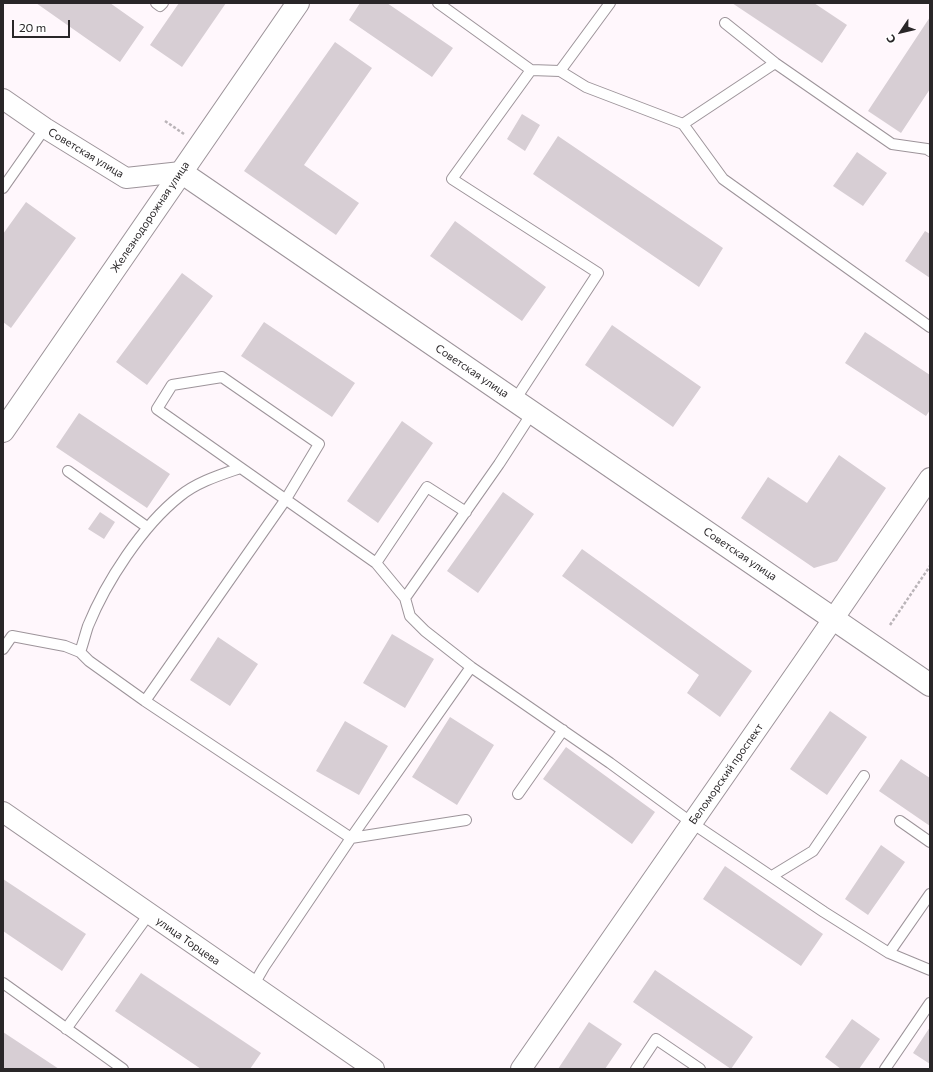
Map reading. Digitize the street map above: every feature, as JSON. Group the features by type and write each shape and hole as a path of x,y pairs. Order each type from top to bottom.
{"street":[{"name":"Железнодорожная улица","path":"3,431 298,3"},
{"name":"Советская улица","path":"3,99 45,128 126,178 181,172 930,685"},
{"name":"Беломорский проспект","path":"521,1069 930,478"},
{"name":"улица Торцева","path":"3,812 374,1069"}],"lane":[{"path":"156,3 160,6 163,3"},
{"path":"438,3 531,70 560,71 586,87 683,124 723,179 930,328"},
{"path":"560,71 610,3"},
{"path":"725,23 775,63 892,144 927,149 930,151"},
{"path":"683,124 775,63"},
{"path":"514,400 598,273 452,179 531,70"},
{"path":"3,188 45,128"},
{"path":"145,701 286,499 320,444 222,377 172,385 156,409 286,499 376,563 405,598 410,616 471,667 563,730 692,823 772,876 889,953 930,970"},
{"path":"405,598 499,464 532,413"},
{"path":"80,652 88,627 101,599 115,574 148,527 180,495 206,480 240,468"},
{"path":"68,471 148,527"},
{"path":"376,563 428,487 466,512"},
{"path":"3,649 12,636 65,646 80,652 89,661 145,701 351,838 466,820"},
{"path":"253,986 264,967 351,838 471,667"},
{"path":"518,794 563,730"},
{"path":"772,876 813,851 864,776"},
{"path":"900,821 930,842"},
{"path":"889,953 930,894"},
{"path":"66,1029 149,914"},
{"path":"3,983 123,1069"},
{"path":"885,1069 930,1003"},
{"path":"636,1069 656,1039 700,1069"}],"path":[{"path":"165,121 190,138"},
{"path":"890,625 930,566"}],"building":[{"path":"36,3 110,3 144,27 120,62"},
{"path":"179,3 226,3 182,67 150,45"},
{"path":"360,3 387,3 453,48 432,77 349,20"},
{"path":"732,3 814,3 847,25 822,63"},
{"path":"930,17 930,89 901,133 868,111"},
{"path":"335,42 372,68 304,165 359,203 336,235 244,171"},
{"path":"522,114 540,125 525,151 507,139"},
{"path":"558,136 723,248 699,287 533,174"},
{"path":"857,152 887,173 863,206 833,186"},
{"path":"26,202 76,238 11,328 3,322 3,234"},
{"path":"455,221 546,287 522,321 430,256"},
{"path":"925,231 930,234 930,278 905,261"},
{"path":"182,273 213,296 147,385 116,362"},
{"path":"264,322 355,383 332,417 241,356"},
{"path":"612,325 701,387 673,427 585,365"},
{"path":"865,332 930,375 930,410 926,416 845,363"},
{"path":"79,413 170,474 147,508 56,447"},
{"path":"402,421 433,443 378,523 347,501"},
{"path":"839,455 886,488 837,561 814,568 741,518 768,477 807,503"},
{"path":"503,492 534,514 478,593 447,571"},
{"path":"100,512 115,522 104,539 88,529"},
{"path":"582,549 752,671 720,717 687,693 699,675 562,576"},
{"path":"392,634 434,659 405,708 363,683"},
{"path":"218,637 258,664 230,706 190,680"},
{"path":"830,711 867,737 827,795 790,769"},
{"path":"450,717 494,745 457,805 412,777"},
{"path":"345,721 388,746 359,795 316,771"},
{"path":"566,747 655,812 632,844 543,779"},
{"path":"901,759 930,778 930,826 879,791"},
{"path":"881,845 905,862 868,915 845,899"},
{"path":"725,866 823,934 801,966 703,899"},
{"path":"3,879 86,934 62,971 3,931"},
{"path":"655,970 753,1037 731,1069 633,1002"},
{"path":"141,973 261,1053 250,1069 201,1069 115,1011"},
{"path":"852,1019 880,1039 859,1069 841,1069 825,1057"},
{"path":"589,1022 622,1044 605,1069 558,1069"},
{"path":"930,1027 930,1064 913,1053"},
{"path":"3,1032 59,1069 3,1069"}]}
